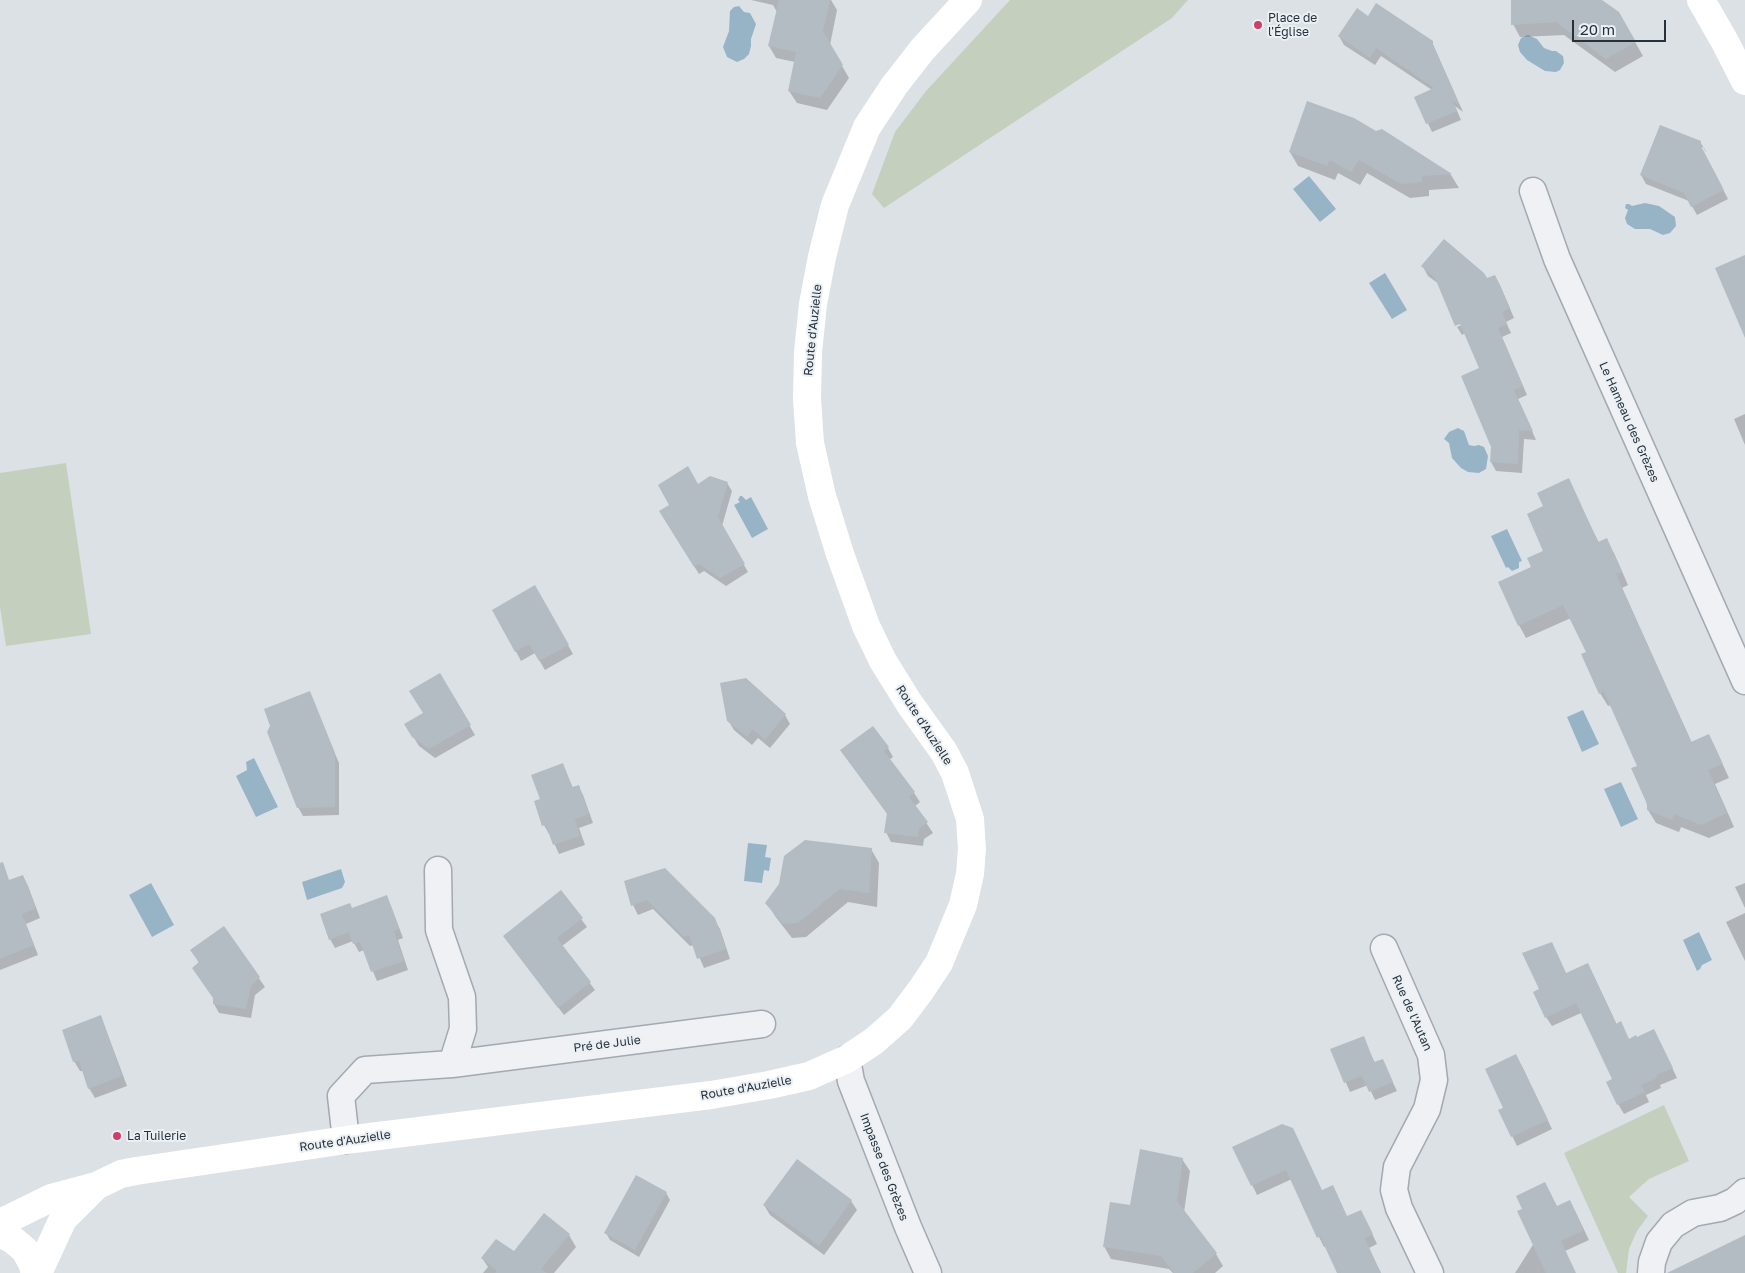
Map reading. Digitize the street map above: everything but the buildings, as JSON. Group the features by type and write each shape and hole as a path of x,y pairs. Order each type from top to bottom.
{"street":[{"name":"Route d'Auzielle","path":"0,1223 51,1198 96,1186 136,1170 346,1140 721,1093 809,1076 846,1060 874,1041 900,1018 939,963 963,905 970,874 972,849 970,818 955,773 944,752 883,662 870,635 840,554 822,496 810,443 807,399 808,352 813,304 835,205 867,127 894,86 922,50 968,0"},
{"path":"1700,2 1725,42 1745,80"},
{"name":"Le Hameau des Grèzes","path":"1533,191 1557,259 1738,646 1745,681"},
{"path":"438,870 439,930 462,997 463,1029 452,1064"},
{"name":"Rue de l'Autan","path":"1384,948 1430,1055 1434,1080 1427,1109 1397,1167 1394,1190 1399,1208 1430,1273"},
{"name":"Pré de Julie","path":"346,1140 341,1096 365,1070 452,1064 762,1024"},
{"name":"Impasse des Grèzes","path":"846,1060 854,1090 928,1273"},
{"name":"Route d'Auzielle","path":"37,1273 63,1219 96,1186"},
{"path":"1651,1273 1652,1262 1659,1242 1673,1225 1693,1213 1720,1208 1735,1201 1745,1192"},
{"name":"Route d'Auzielle","path":"0,1233 13,1240 25,1250 37,1273"}],"green space":[{"path":"1010,0 1188,0 1172,18 884,208 872,194 895,132 926,91"},
{"path":"66,463 91,634 6,646 0,607 0,473"},
{"path":"1664,1105 1689,1161 1649,1179 1629,1197 1648,1216 1637,1231 1629,1249 1626,1273 1618,1273 1564,1153"}],"water":[{"path":"739,6 744,12 750,13 756,24 749,54 737,62 727,57 723,47 729,31 730,11 734,7"},
{"path":"1528,35 1537,39 1544,48 1556,51 1563,56 1564,63 1560,70 1556,72 1545,71 1527,60 1520,52 1518,45 1521,38"},
{"path":"1309,176 1336,209 1320,222 1293,189"},
{"path":"1645,203 1659,206 1675,217 1676,226 1670,233 1663,235 1650,229 1635,229 1627,224 1625,218 1628,210 1625,208 1626,204 1632,206"},
{"path":"1385,273 1407,310 1392,319 1369,283"},
{"path":"1458,428 1464,431 1469,445 1484,447 1488,456 1486,469 1479,473 1468,472 1461,468 1452,458 1449,443 1444,439 1449,432"},
{"path":"740,496 746,500 751,497 768,529 752,538 734,505 740,502 738,500"},
{"path":"1507,529 1522,561 1519,562 1519,568 1512,571 1508,567 1506,568 1491,536"},
{"path":"1583,710 1599,744 1582,752 1567,717"},
{"path":"254,758 278,807 256,817 236,776 247,770 246,762"},
{"path":"1621,782 1638,819 1621,827 1604,789"},
{"path":"748,843 767,845 765,857 771,858 769,871 764,870 762,883 744,881"},
{"path":"341,869 345,882 342,888 307,900 302,882"},
{"path":"151,883 174,925 152,937 129,895"},
{"path":"1699,932 1712,960 1702,965 1697,971 1683,940"}],"place":[{"name":"Place de l'Église","path":"1258,25"},
{"name":"La Tuilerie","path":"117,1136"}]}
